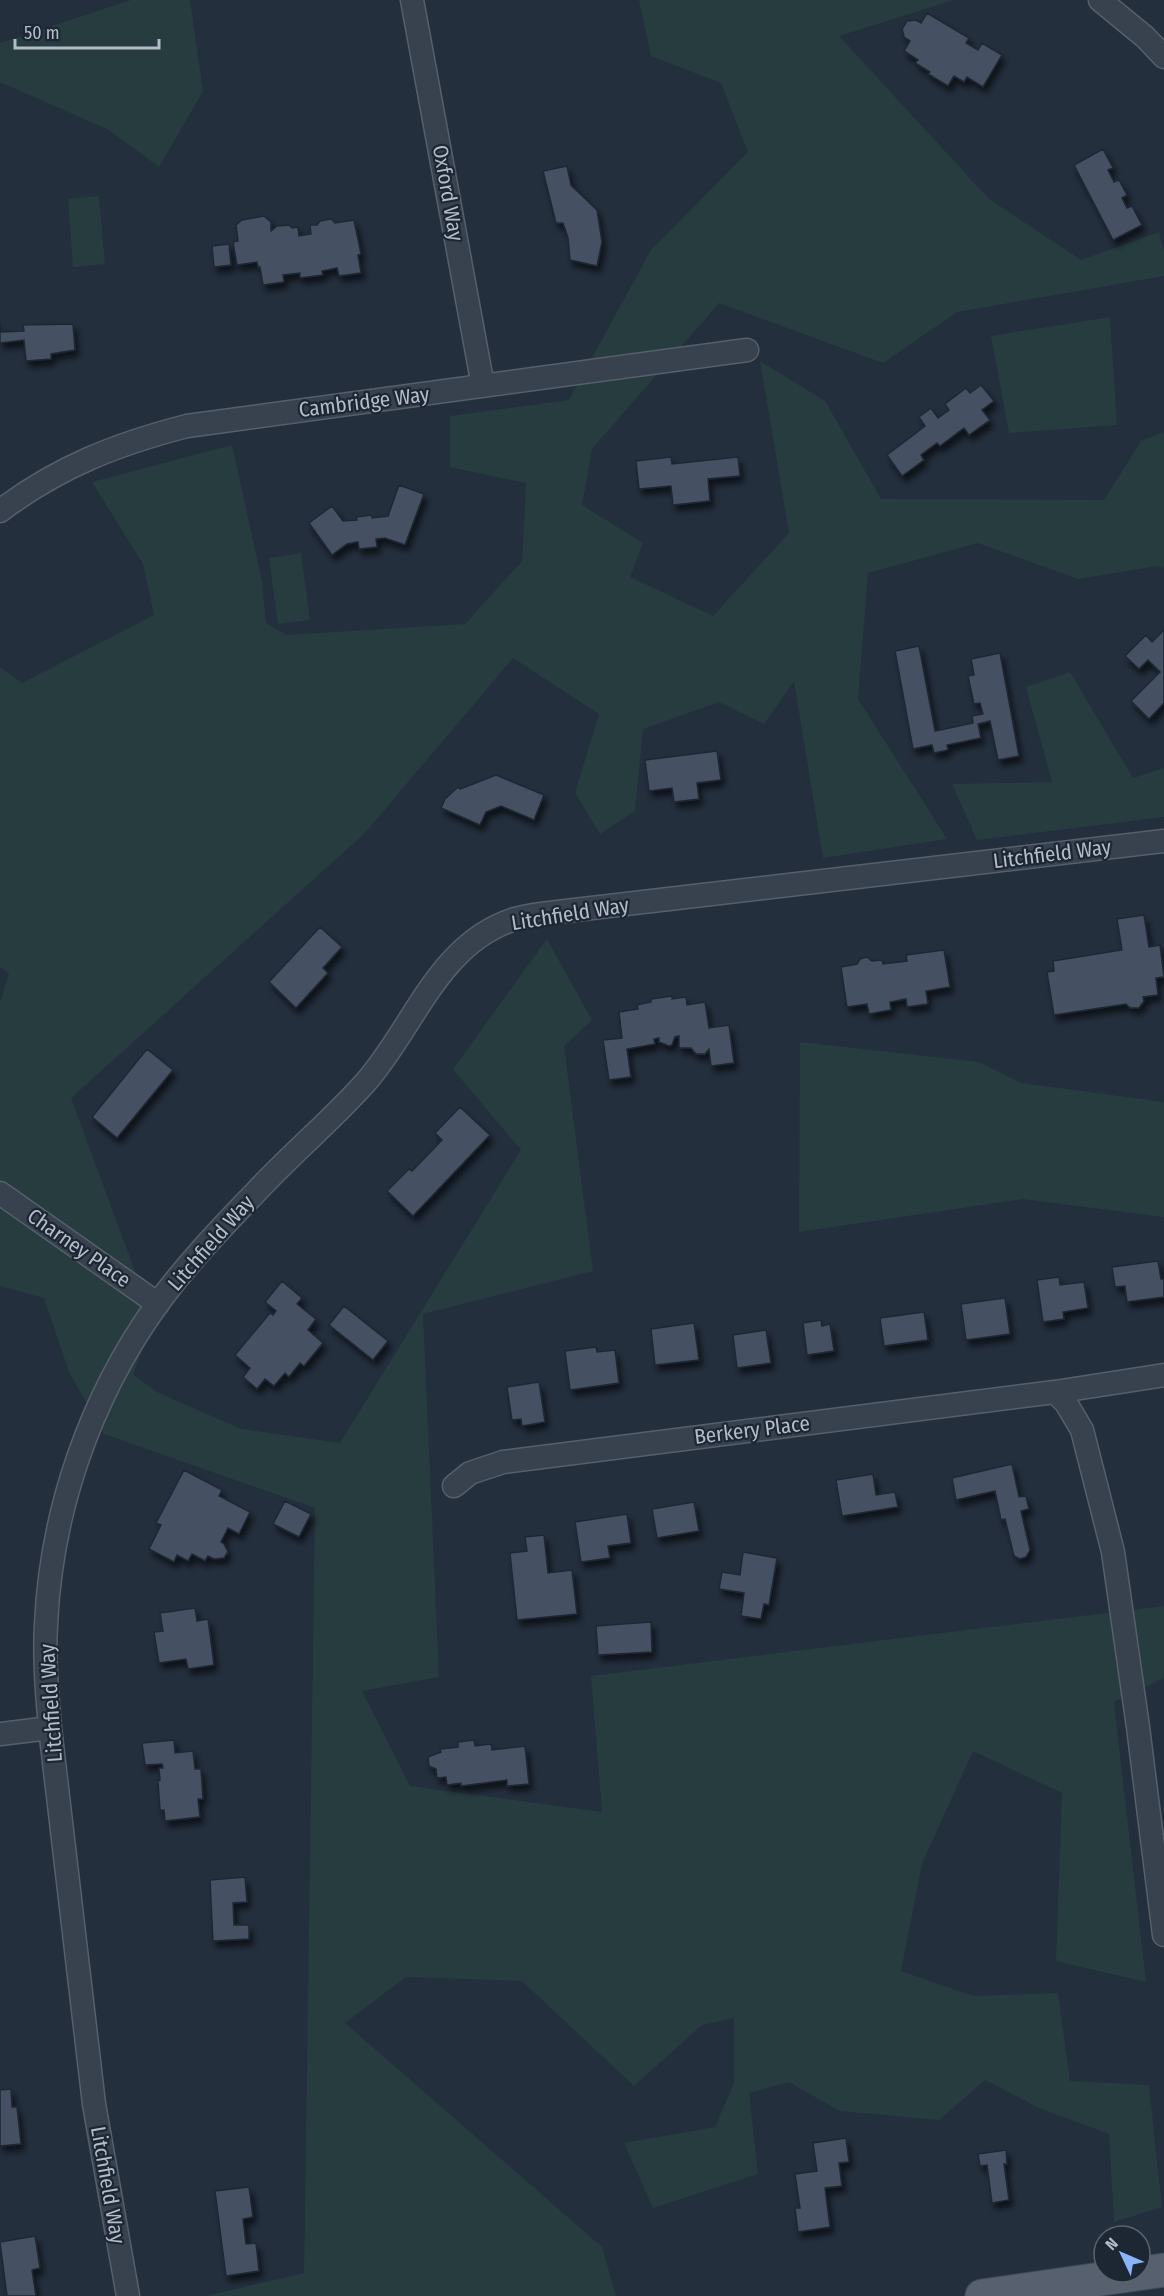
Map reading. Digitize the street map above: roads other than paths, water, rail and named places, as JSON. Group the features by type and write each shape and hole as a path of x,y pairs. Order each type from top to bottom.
{"main road":[{"path":"982,2296 1164,2270"}],"street":[{"name":"Oxford Way","path":"412,0 483,386"},
{"path":"1100,0 1164,57"},
{"name":"Cambridge Way","path":"0,511 63,470 98,453 151,435 187,426 747,350"},
{"name":"Litchfield Way","path":"128,2296 94,2104 50,1728 46,1676 46,1624 50,1574 59,1523 72,1474 89,1426 111,1380 136,1335 158,1304 255,1192 364,1083 381,1063 441,972 477,937 495,928 515,920 566,911 1164,841"},
{"name":"Charney Place","path":"0,1193 158,1304"},
{"name":"Berkery Place","path":"454,1486 470,1473 503,1462 1055,1392 1164,1375"},
{"path":"1055,1392 1066,1403 1082,1430 1113,1552 1164,1935"},
{"path":"0,1734 50,1728"}]}
